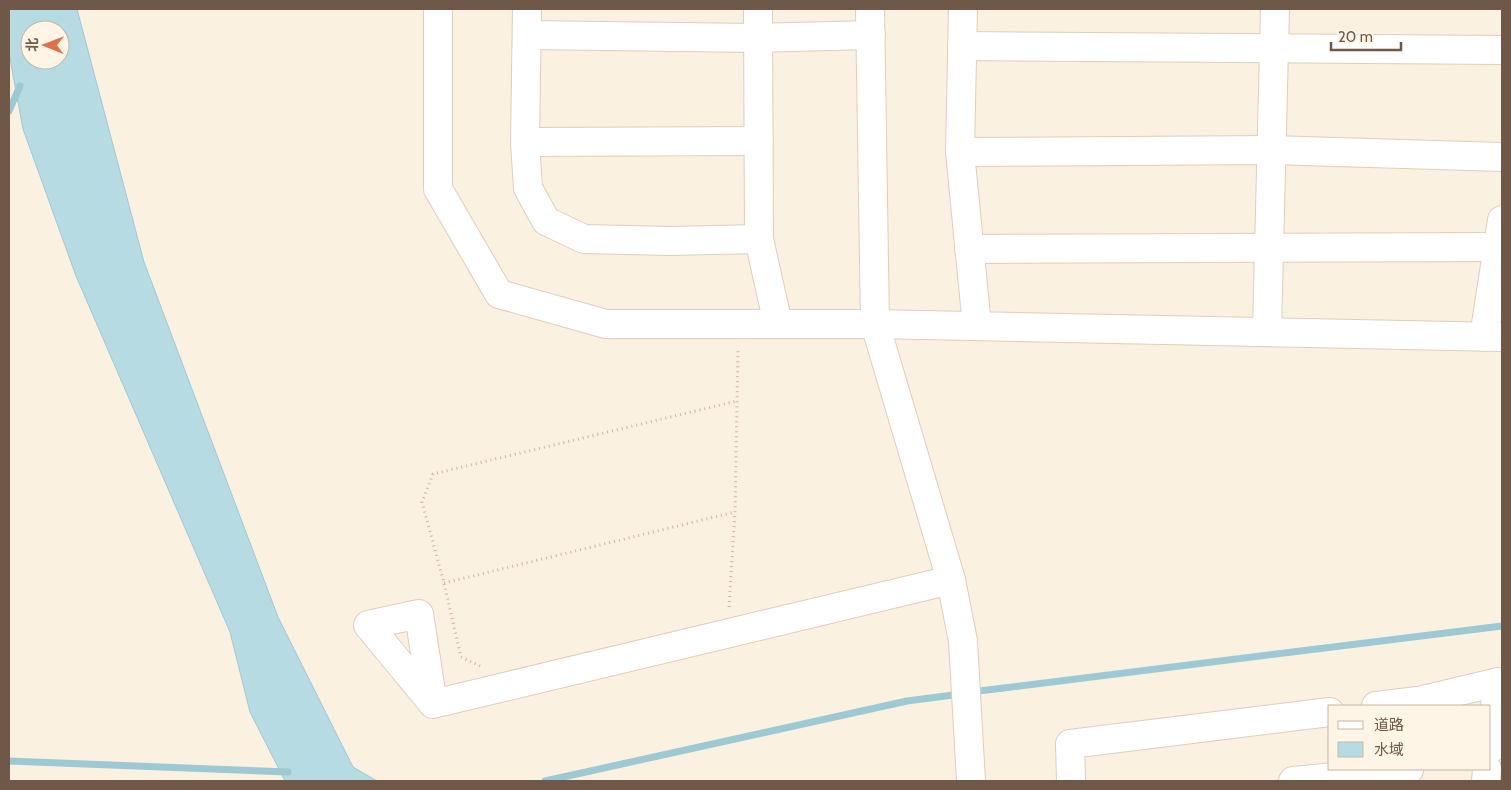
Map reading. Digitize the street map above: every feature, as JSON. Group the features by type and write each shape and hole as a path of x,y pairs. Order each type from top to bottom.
{"street":[{"path":"438,9 438,189 499,294 606,324 875,324 1493,337 1498,248 1502,220"},
{"path":"758,9 758,238 778,324"},
{"path":"963,9 960,152 977,326"},
{"path":"1267,331 1275,9"},
{"path":"758,238 670,241 584,239 546,220 528,188 525,142 527,22 757,38 871,22 875,324 951,580 963,641 971,781"},
{"path":"962,46 1502,50"},
{"path":"525,142 759,141"},
{"path":"960,152 1271,150 1502,157"},
{"path":"969,249 1498,248"},
{"path":"433,704 951,580"},
{"path":"1396,705 1417,704 1498,682 1491,741"},
{"path":"1071,781 1070,744 1328,712"},
{"path":"1293,781 1408,773"}],"path":[{"path":"729,608 735,512 738,323"},
{"path":"485,669 461,657 444,583 422,502 433,474 737,401"},
{"path":"444,583 735,512"}],"water":[{"path":"9,9 77,9 144,262 278,617 353,767 377,781 285,781 250,712 230,632 76,276 23,129 9,53"}],"waterway":[{"path":"9,111 20,86"},
{"path":"971,692 1502,626"},
{"path":"545,781 907,701 961,694"},
{"path":"9,761 288,772"}]}
